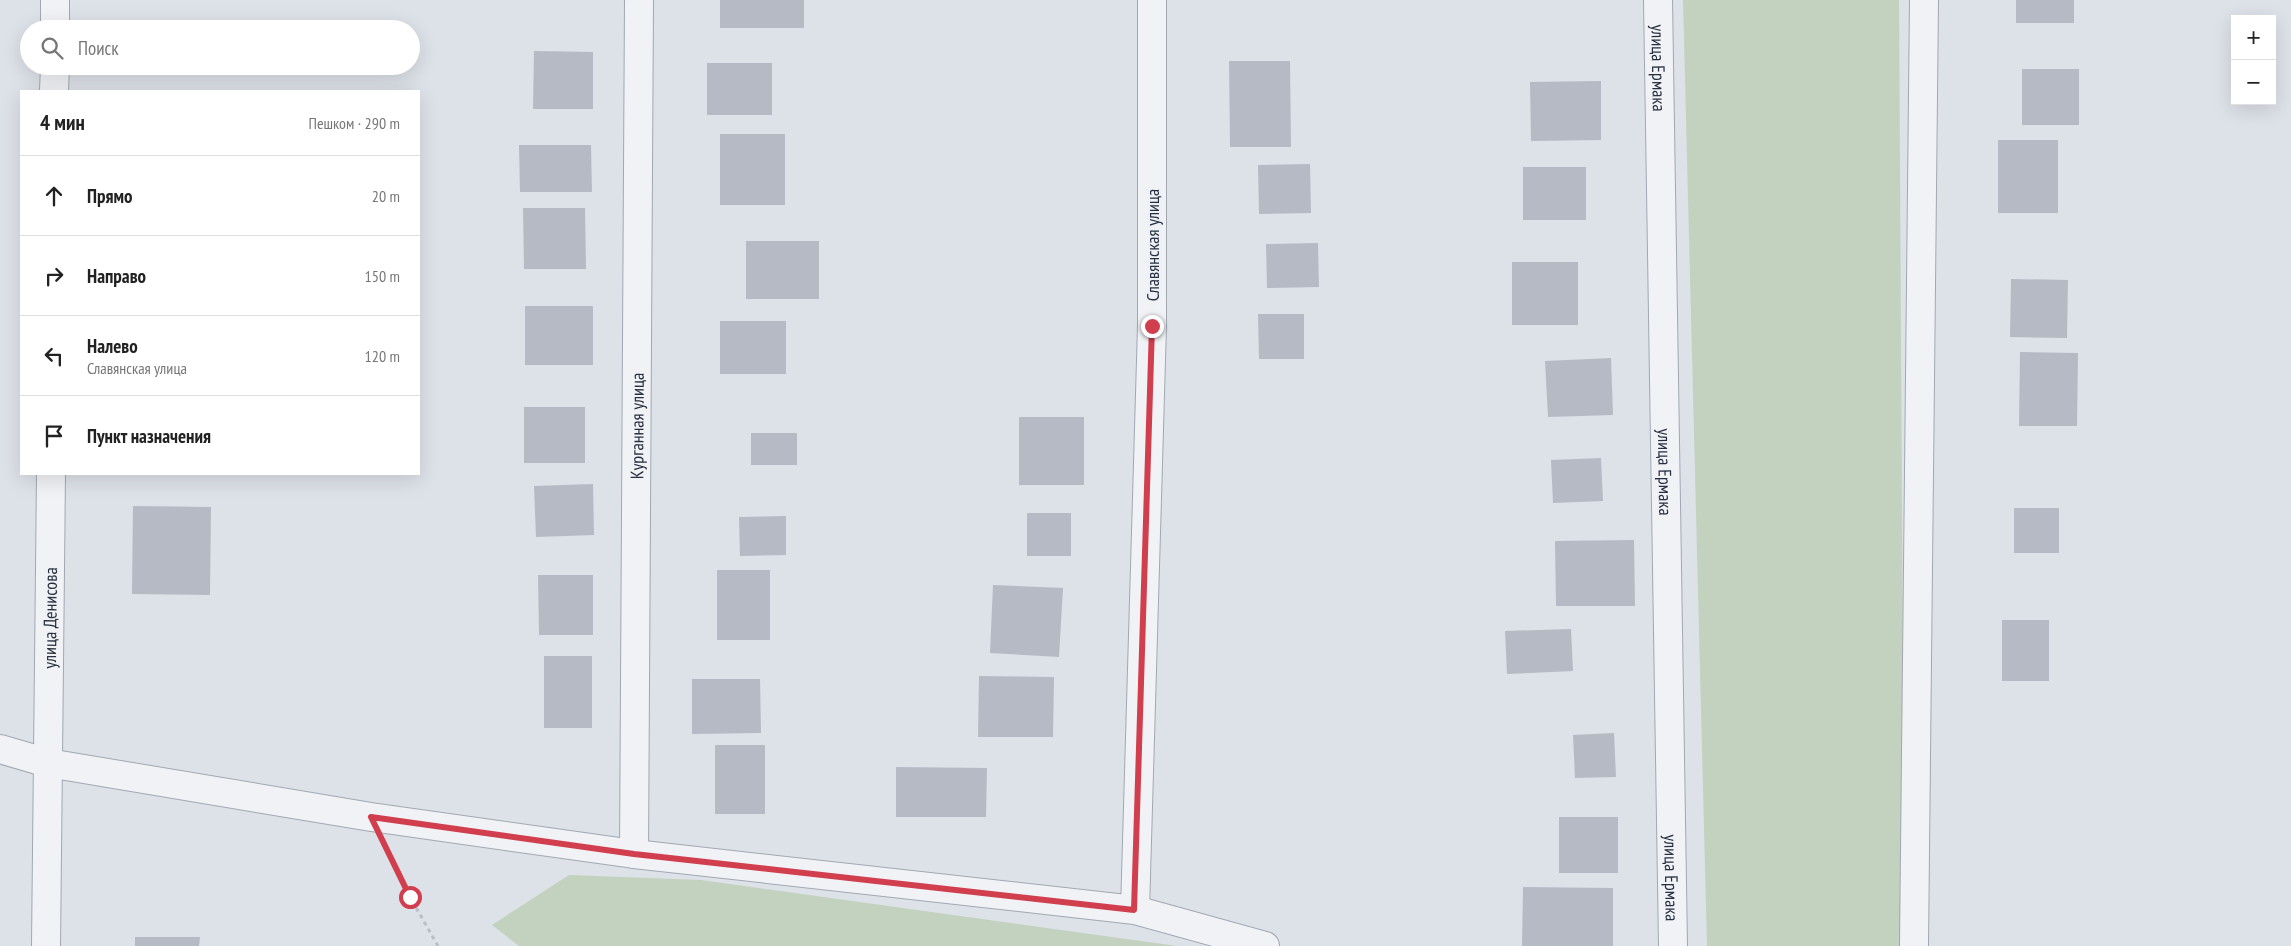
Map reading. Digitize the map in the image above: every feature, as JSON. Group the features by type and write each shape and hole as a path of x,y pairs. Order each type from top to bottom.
{"street":[{"path":"55,0 55,20"},
{"name":"Курганная улица","path":"634,854 638,0"},
{"name":"Славянская улица","path":"1134,910 1152,326 1152,0"},
{"name":"улица Ермака","path":"1658,0 1673,946"},
{"path":"1914,946 1924,0"},
{"path":"54,90 55,75"},
{"name":"улица Денисова","path":"46,946 50,475"},
{"path":"0,749 48,763 371,817 634,854 1134,910 1264,946"}],"path":[{"path":"371,817 410,897 438,946"}],"green space":[{"path":"1683,0 1899,0 1904,840 1912,946 1707,946"},
{"path":"569,875 701,880 1177,946 519,946 492,925"}],"building":[{"path":"720,0 804,0 804,28 720,28"},
{"path":"2016,0 2074,0 2074,23 2016,23"},
{"path":"534,51 593,52 593,109 533,109"},
{"path":"1229,61 1290,61 1291,147 1230,147"},
{"path":"707,63 772,63 772,115 707,115"},
{"path":"2022,69 2079,69 2079,125 2022,125"},
{"path":"1601,81 1601,140 1531,141 1530,82"},
{"path":"720,134 785,134 785,205 720,205"},
{"path":"1998,140 2058,140 2058,213 1998,213"},
{"path":"519,145 591,145 592,192 520,192"},
{"path":"1310,164 1311,213 1259,214 1258,165"},
{"path":"1523,167 1586,167 1586,220 1523,220"},
{"path":"523,208 585,208 586,269 524,269"},
{"path":"746,241 819,241 819,299 746,299"},
{"path":"1318,243 1319,287 1267,288 1266,244"},
{"path":"1512,262 1578,262 1578,325 1512,325"},
{"path":"2011,279 2068,280 2067,338 2010,337"},
{"path":"525,306 593,306 593,365 525,365"},
{"path":"1258,314 1304,314 1304,359 1259,359"},
{"path":"720,321 786,321 786,374 720,374"},
{"path":"2020,352 2078,353 2077,426 2019,426"},
{"path":"1611,358 1613,415 1548,417 1545,361"},
{"path":"524,407 585,407 585,463 524,463"},
{"path":"1019,417 1084,417 1084,485 1019,485"},
{"path":"751,433 797,433 797,465 751,465"},
{"path":"1601,458 1603,501 1553,503 1551,460"},
{"path":"593,484 594,535 536,537 534,486"},
{"path":"133,506 211,507 210,595 132,594"},
{"path":"2014,508 2059,508 2059,553 2014,553"},
{"path":"1027,513 1071,513 1071,556 1027,556"},
{"path":"786,516 786,555 740,556 739,517"},
{"path":"1634,540 1635,606 1556,606 1555,541"},
{"path":"717,570 770,570 770,640 717,640"},
{"path":"538,575 593,575 593,635 539,635"},
{"path":"993,585 1063,588 1059,657 990,653"},
{"path":"2002,620 2049,620 2049,681 2002,681"},
{"path":"1571,629 1573,671 1507,674 1505,631"},
{"path":"544,656 592,656 592,728 544,728"},
{"path":"979,676 1054,677 1053,737 978,737"},
{"path":"692,679 760,679 761,733 692,734"},
{"path":"1614,733 1616,777 1575,778 1573,735"},
{"path":"715,745 765,745 765,814 715,814"},
{"path":"896,767 987,768 986,817 896,817"},
{"path":"1559,817 1618,817 1618,873 1559,873"},
{"path":"1523,887 1613,888 1613,946 1522,946"},
{"path":"135,937 200,937 199,946 135,946"}],"route":[{"path":"410,897 371,817 634,854 1134,910 1152,326"}]}
